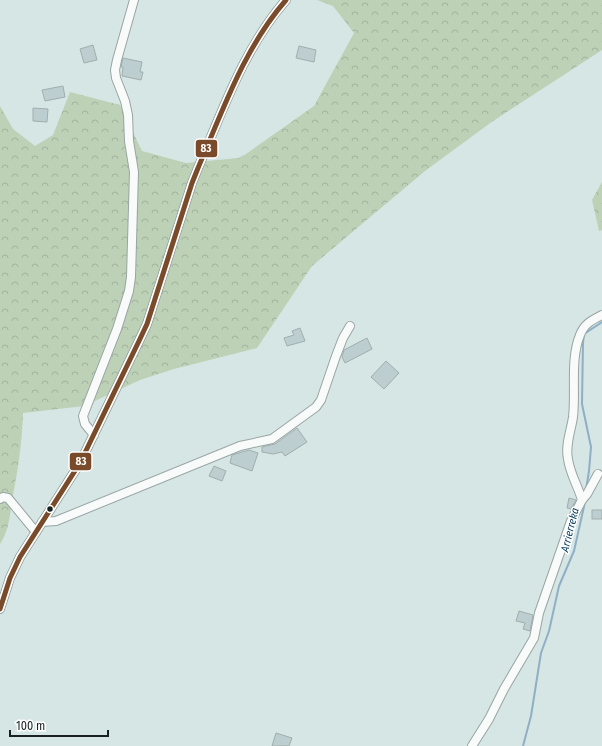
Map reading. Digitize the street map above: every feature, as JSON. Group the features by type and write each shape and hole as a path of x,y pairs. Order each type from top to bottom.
{"street":[{"path":"94,434 85,424 83,416 119,323 129,291 132,266 134,172 129,141 128,115 116,78 115,70 116,60 134,0"},
{"path":"0,608 10,578 20,557 80,463 147,324 192,182 239,74 256,40 286,0"},
{"path":"582,500 573,479 567,458 573,417 576,347 580,334 586,325 602,315"},
{"path":"42,522 56,521 240,446 272,439 316,407 321,400 343,338 350,326"},
{"path":"472,746 489,719 504,689 534,638 539,613 572,521 582,500 598,474"},
{"path":"0,499 4,497 8,498 36,532"}],"green space":[{"path":"317,0 602,0 602,50 493,121 425,171 312,266 257,348 174,369 140,380 84,406 23,413 22,435 10,517 5,534 0,544 0,106 13,129 35,146 53,135 70,92 120,105 142,151 186,163 238,158 246,154 314,106 354,33 333,6"},
{"path":"602,182 602,230 599,231 592,200"}],"building":[{"path":"93,45 97,60 84,63 80,49"},
{"path":"299,46 316,50 314,62 296,58"},
{"path":"123,58 142,62 140,72 143,72 141,80 122,76 123,67 121,67"},
{"path":"63,86 65,97 45,101 42,90"},
{"path":"33,108 48,109 47,122 33,121"},
{"path":"300,328 305,341 287,346 284,338 294,335 292,331"},
{"path":"367,338 372,349 345,363 342,357 344,350"},
{"path":"386,361 399,373 384,389 371,377"},
{"path":"297,428 307,442 285,456 282,452 273,454 262,452 262,447 275,444"},
{"path":"249,450 258,453 252,471 230,463 232,455"},
{"path":"214,466 226,471 222,481 209,476"},
{"path":"569,498 576,500 571,509 567,508"},
{"path":"592,510 602,510 602,519 592,519"},
{"path":"519,611 533,615 530,631 523,629 525,623 516,621"},
{"path":"276,733 292,738 289,746 272,746"}],"waterway":[{"name":"Arrierreka","path":"586,490 591,447 582,404 583,343 584,334 602,322"},
{"name":"Arrierreka","path":"523,746 531,716 541,653 549,631 559,586 574,551 585,502"}],"transit line":[{"name":"83","path":"0,609 10,578 20,557 80,463 147,324 192,183 226,102 246,59 258,38 286,0"}]}
